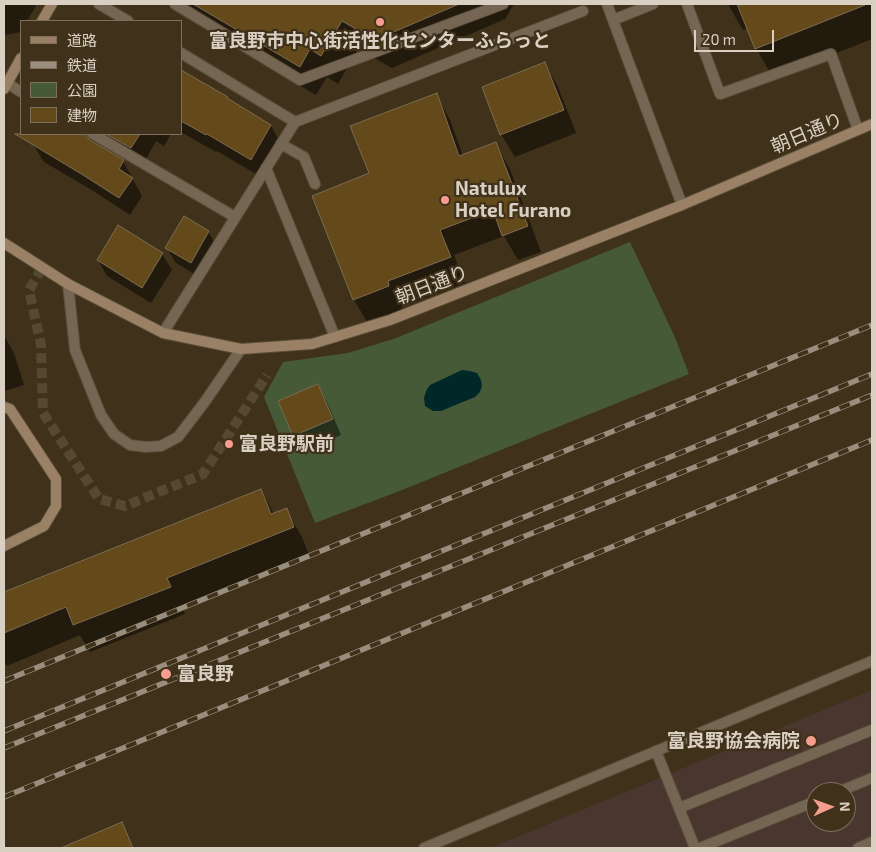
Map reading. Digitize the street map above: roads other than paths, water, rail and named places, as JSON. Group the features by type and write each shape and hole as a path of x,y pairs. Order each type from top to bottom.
{"street":[{"path":"43,20 52,4"},
{"path":"99,4 126,20"},
{"path":"175,4 300,80 503,4"},
{"path":"607,4 682,205"},
{"path":"613,20 653,4"},
{"path":"687,4 720,94 831,54 858,130"},
{"path":"162,333 295,122 583,11"},
{"path":"182,54 295,122"},
{"path":"20,60 5,86 20,92"},
{"name":"朝日通り","path":"4,243 68,284 162,333 241,349 312,344 390,320 682,205 872,124"},
{"path":"95,135 235,217"},
{"path":"281,144 304,157 315,184"},
{"path":"266,168 335,337"},
{"path":"68,284 75,350 101,415 114,434 130,444 146,447 161,446 178,437 241,349"},
{"path":"4,407 10,409 56,479 56,506 44,526 4,546"},
{"path":"424,848 872,661"},
{"path":"679,808 872,730"},
{"path":"656,751 695,848"},
{"path":"856,785 872,778"},
{"path":"700,848 806,805"},
{"path":"858,848 872,842"}],"water":[{"path":"462,370 477,373 481,380 480,392 475,397 441,411 433,411 425,406 424,398 430,385"}],"tunnel":[{"path":"42,268 29,290 41,345 43,413 99,499 125,506 203,474 267,375"}],"railway":[{"path":"4,681 872,325"},
{"path":"4,731 872,374"},
{"path":"4,748 872,395"},
{"path":"4,797 872,440"}],"place":[{"name":"富良野市中心街活性化センターふらっと","path":"380,22"},
{"name":"Natulux Hotel Furano","path":"445,200"},
{"name":"富良野駅前","path":"229,444"},
{"name":"富良野","path":"166,674"},
{"name":"富良野協会病院","path":"811,741"}]}
